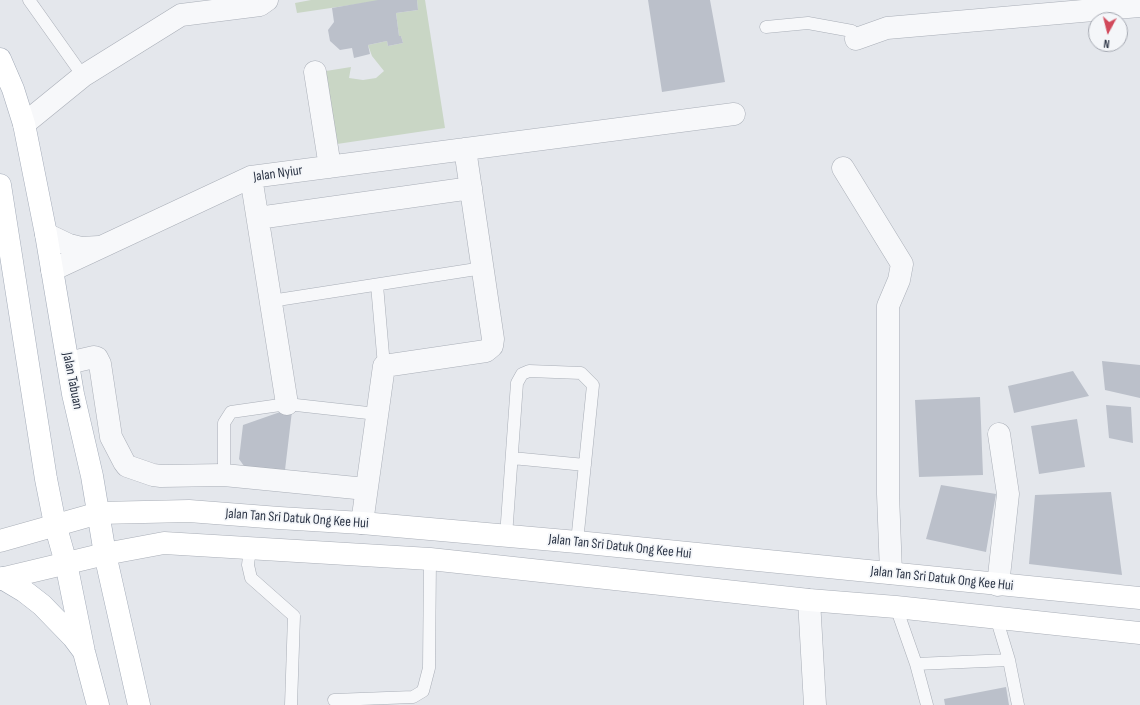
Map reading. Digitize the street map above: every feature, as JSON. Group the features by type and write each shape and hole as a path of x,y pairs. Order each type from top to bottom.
{"main road":[{"name":"Jalan Tabuan","path":"0,59 13,89 24,124 46,234 68,363 106,554 139,705"},
{"path":"0,185 2,208 54,524 66,563 84,652 98,705"},
{"name":"Jalan Tan Sri Datuk Ong Kee Hui","path":"0,541 54,524 99,513 189,511 362,523 577,542 1140,598"},
{"path":"1,579 106,554 164,543 430,559 809,600 896,607 1140,633"},
{"path":"1,579 24,591 42,605 73,637 84,652"}],"street":[{"path":"24,124 83,76 181,15 260,5 267,0"},
{"path":"856,39 887,28 1140,6"},
{"path":"315,72 330,167"},
{"name":"Jalan Nyiur","path":"52,270 251,177 734,114"},
{"path":"362,523 384,366 486,351 492,346 493,339 465,149"},
{"path":"843,168 902,264 899,280 888,306 888,494 891,573"},
{"path":"251,177 287,404"},
{"path":"258,218 471,188"},
{"name":"Jalan Nyiur","path":"46,234 69,245 81,248 104,246"},
{"path":"68,363 94,357 97,358 101,370 111,437 127,466 153,475 161,476 224,475 366,490"},
{"path":"998,584 1008,494 1000,434"},
{"path":"809,600 815,705"}],"lane":[{"path":"29,0 83,76"},
{"path":"766,27 808,23 852,31 856,39"},
{"path":"271,301 483,268"},
{"path":"377,284 384,366"},
{"path":"506,536 517,383 522,374 529,370 582,373 588,378 592,385 577,542"},
{"path":"224,475 224,424 226,417 231,412 287,404 377,414"},
{"path":"512,458 585,465"},
{"path":"250,548 248,565 251,578 294,616 291,705"},
{"path":"334,700 413,697 423,691 429,668 430,559"},
{"path":"896,607 916,664 927,705"},
{"path":"996,617 1009,660 1018,705"},
{"path":"916,664 1009,660"}],"green space":[{"path":"311,0 378,1 297,13 295,3"},
{"path":"417,0 425,0 445,128 337,144 326,71 351,67 349,78 363,80 376,78 384,71 372,56 368,45 387,41 388,46 403,43 401,36 399,36 396,13 418,10"}],"building":[{"path":"378,0 417,0 418,10 396,13 399,36 401,36 403,43 388,46 387,41 368,45 370,54 354,58 352,48 340,50 330,41 328,30 334,22 332,8"},
{"path":"648,0 710,0 725,82 662,92"},
{"path":"1102,361 1140,365 1140,398 1105,390"},
{"path":"1073,371 1089,396 1014,413 1008,386"},
{"path":"980,397 983,475 919,477 915,400"},
{"path":"1106,405 1131,407 1133,443 1109,438"},
{"path":"283,411 292,411 285,470 244,466 239,459 243,425"},
{"path":"1077,419 1085,467 1039,474 1031,426"},
{"path":"941,485 996,494 986,552 926,539"},
{"path":"1111,492 1122,575 1029,564 1035,495"},
{"path":"1006,687 1009,705 945,705 944,699"}]}
